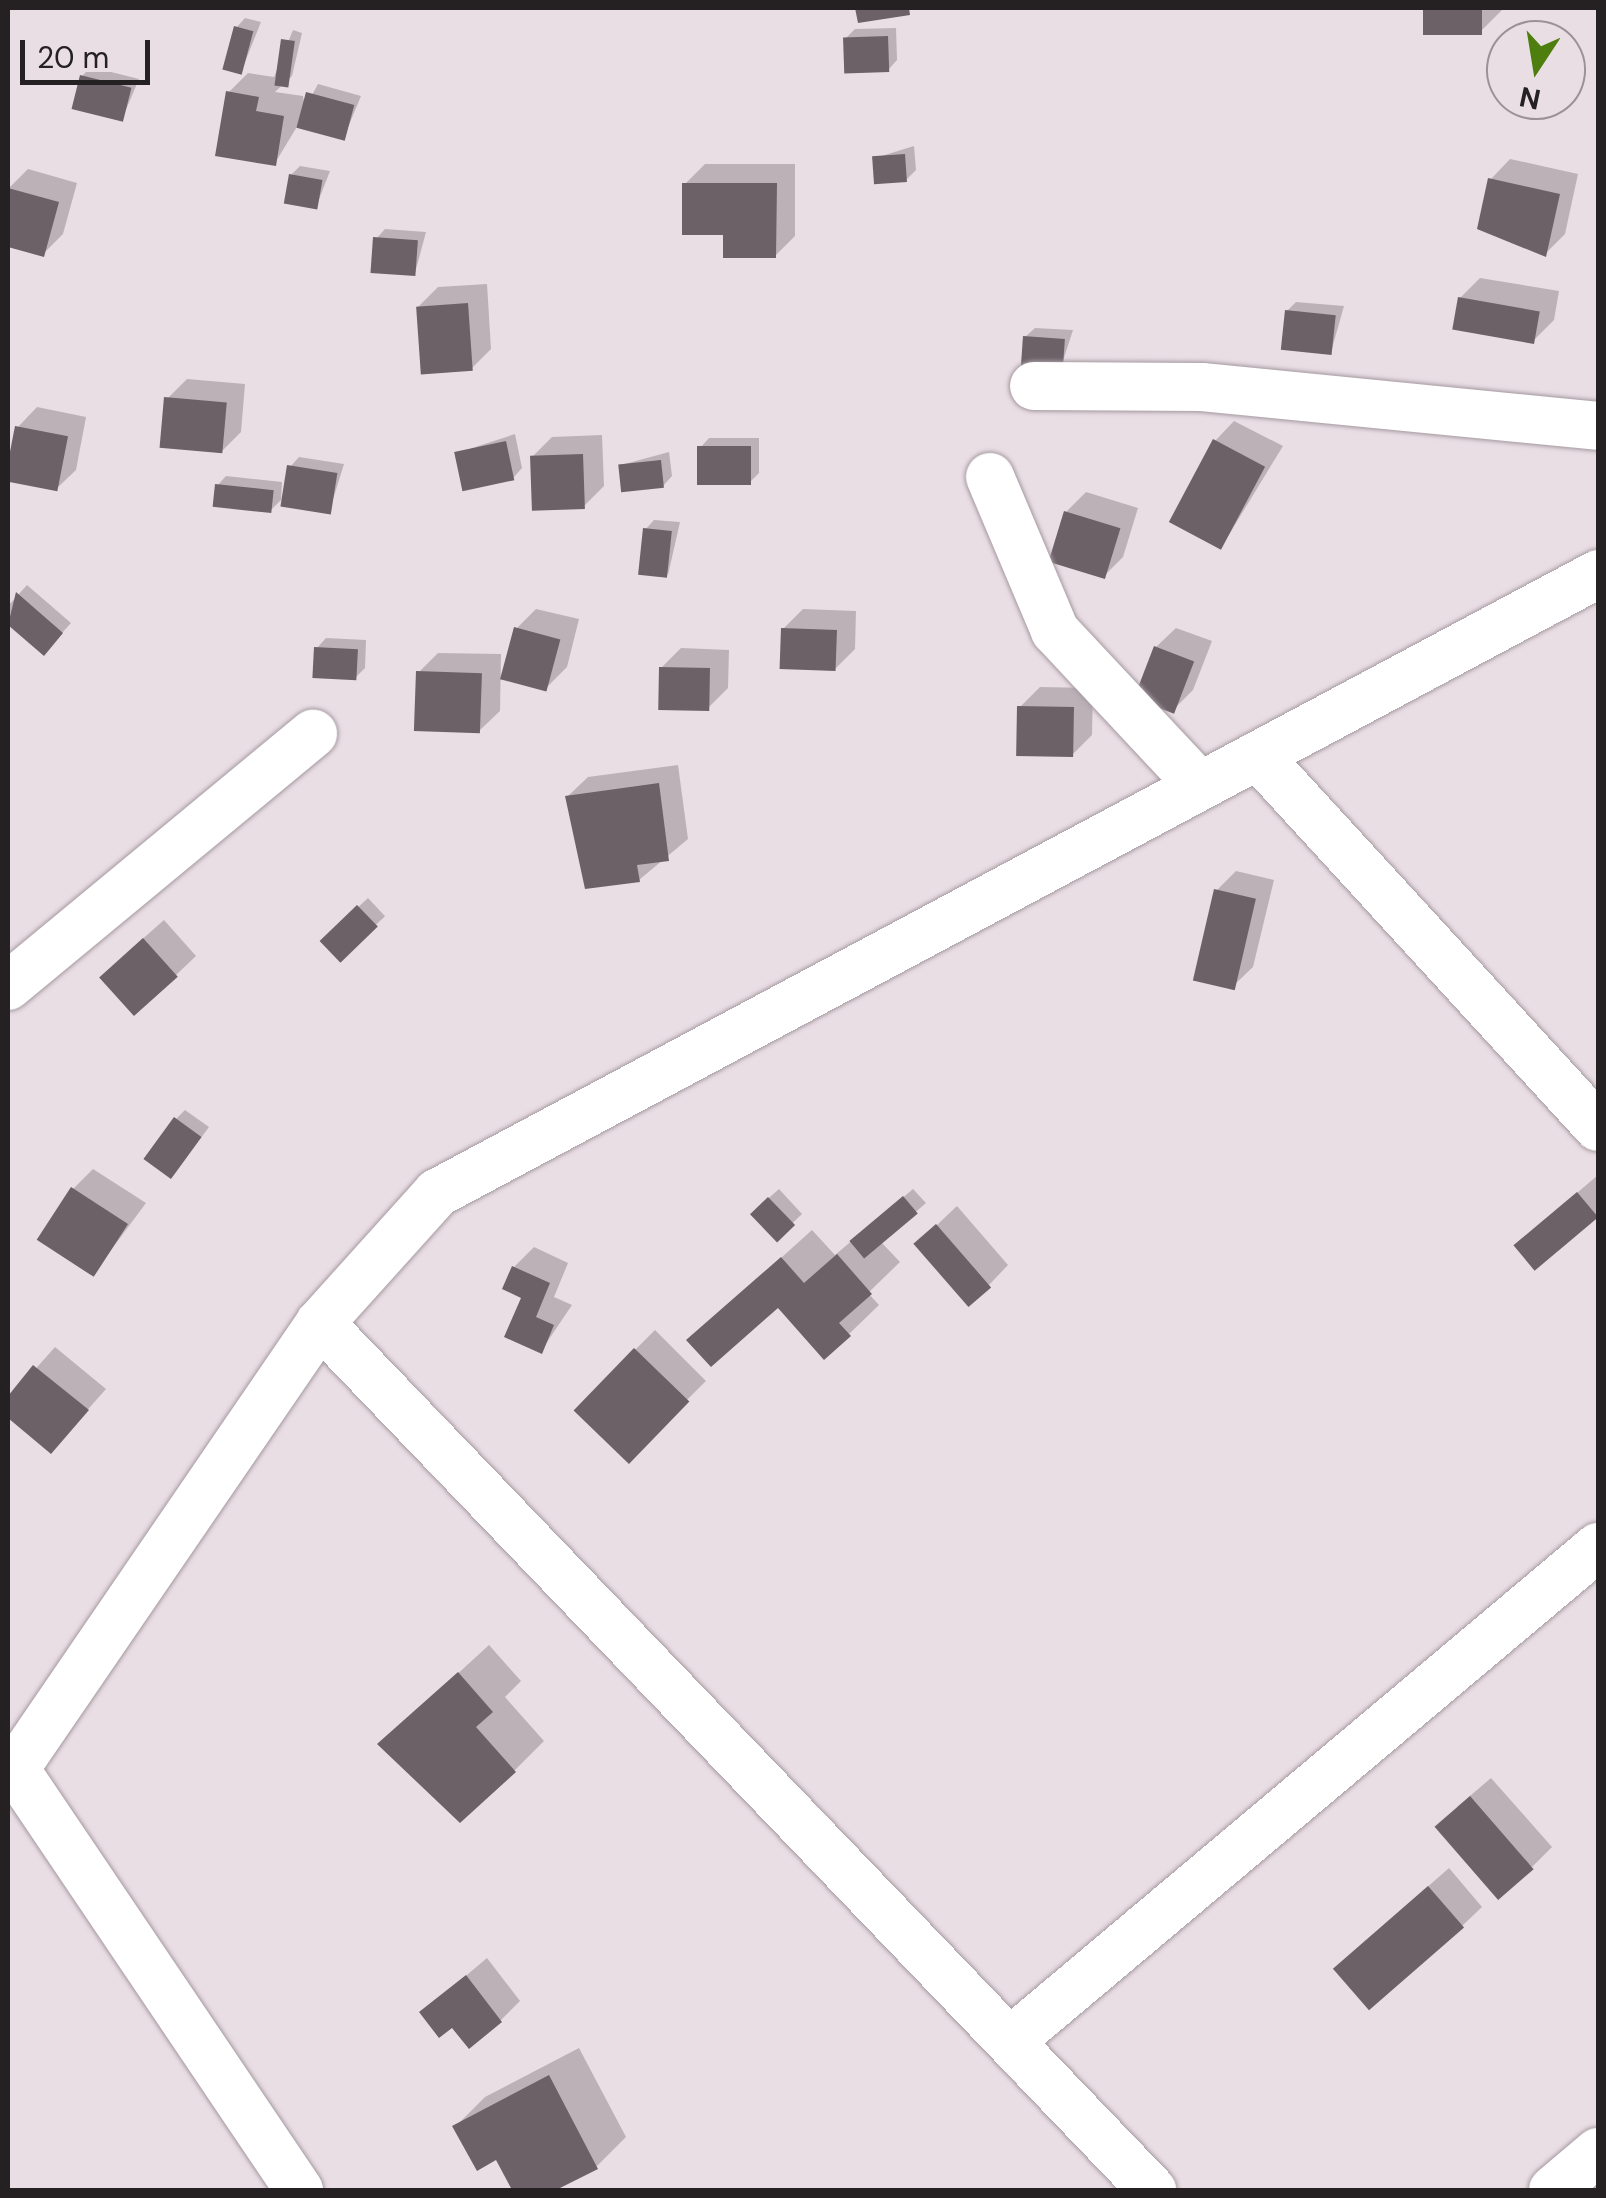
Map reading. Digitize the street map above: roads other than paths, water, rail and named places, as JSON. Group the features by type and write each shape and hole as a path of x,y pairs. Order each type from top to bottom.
{"street":[{"path":"1034,386 1202,387 1598,426"},
{"path":"990,477 1056,631 1197,783"},
{"path":"299,2190 11,1774 320,1322 437,1193 838,986 1197,783 1258,756 1598,574"},
{"path":"8,986 313,734"},
{"path":"1258,756 1598,1127"},
{"path":"320,1322 1014,2038 1152,2190"},
{"path":"1014,2038 1598,1547"},
{"path":"1554,2190 1598,2152"}]}
